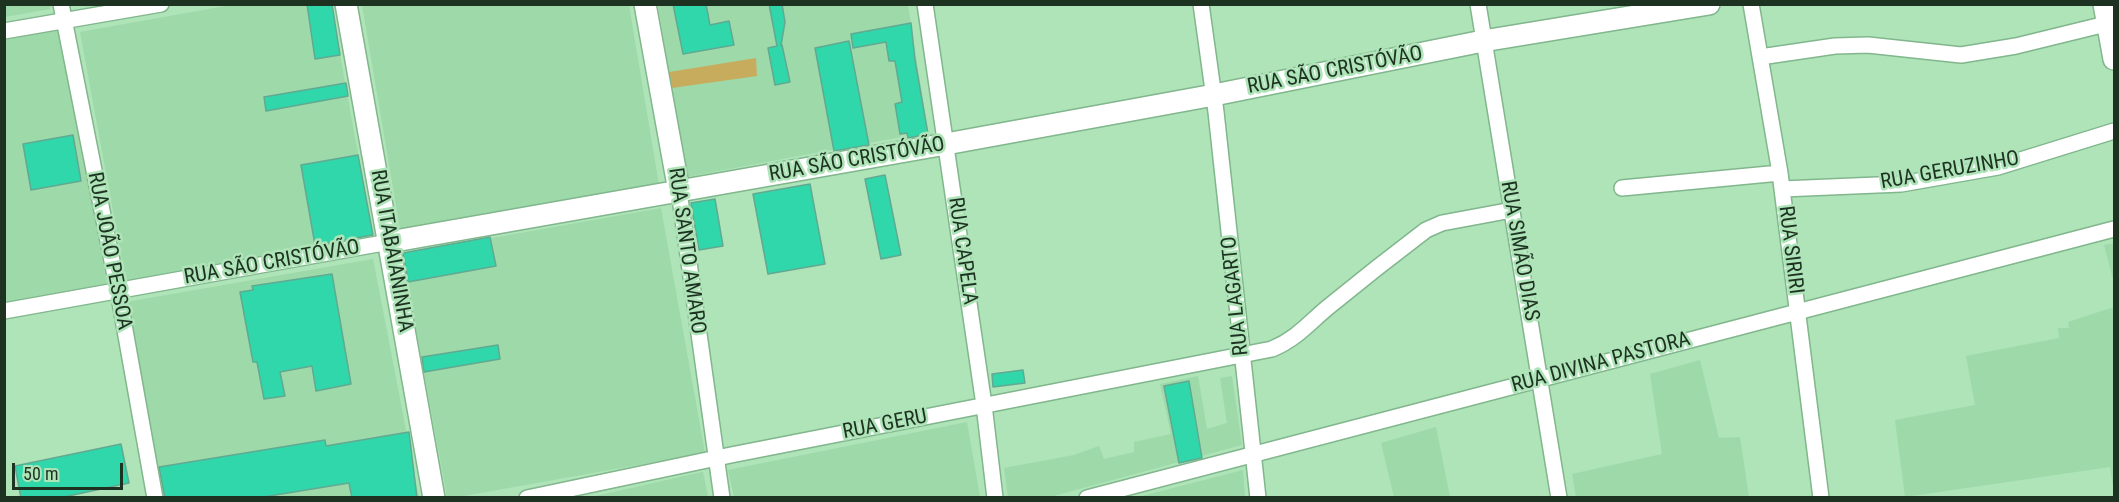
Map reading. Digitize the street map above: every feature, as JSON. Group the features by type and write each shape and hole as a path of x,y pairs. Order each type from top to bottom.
{"street":[{"name":"RUA JOÃO PESSOA","path":"60,4 118,291 154,498"},
{"path":"4,31 161,4"},
{"name":"RUA ITABAIANINHA","path":"346,4 434,498"},
{"name":"RUA SANTO AMARO","path":"645,4 679,191 722,498"},
{"name":"RUA CAPELA","path":"925,4 984,405 994,498"},
{"name":"RUA LAGARTO","path":"1201,4 1214,95 1258,498"},
{"name":"RUA SIMÃO DIAS","path":"1478,4 1559,498"},
{"name":"RUA SÃO CRISTÓVÃO","path":"4,311 946,144 1214,95 1483,41 1709,4"},
{"name":"RUA SIRIRI","path":"1751,4 1780,173 1821,498"},
{"path":"1760,57 1835,46 1868,45 1960,55 2016,46 2109,16 2115,59"},
{"name":"RUA GERUZINHO","path":"1782,189 1901,184 1998,167 2115,131"},
{"path":"1622,188 1780,173"},
{"name":"RUA GERU","path":"527,498 715,458 1272,349 1288,342 1426,230 1442,223 1512,210"},
{"name":"RUA DIVINA PASTORA","path":"1087,498 1540,378 2115,230"}],"shaded area":[{"path":"5,4 50,5 50,9 5,17"},
{"path":"231,5 331,5 373,236 126,282 80,32"},
{"path":"362,5 629,5 659,185 400,229"},
{"path":"658,5 908,5 928,132 686,177"},
{"path":"60,29 107,285 5,304 4,40"},
{"path":"756,58 757,76 672,88 669,72"},
{"path":"661,208 705,453 458,497 447,497 402,254"},
{"path":"2114,243 2114,283 2104,245"},
{"path":"373,259 419,497 163,497 126,302"},
{"path":"2114,307 2114,493 2110,467 1905,497 1895,420 1975,405 1966,356 2059,338 2058,328 2069,328 2068,322"},
{"path":"1700,360 1719,438 1740,437 1749,497 1576,497 1572,474 1662,454 1650,374"},
{"path":"1198,376 1207,429 1227,423 1220,378 1232,376 1242,445 1050,497 1008,497 1004,468 1074,455 1099,446 1104,459 1134,452 1134,442 1171,434 1160,384"},
{"path":"967,422 980,497 734,497 728,470"},
{"path":"1436,427 1450,497 1394,497 1381,443"},
{"path":"1243,470 1245,497 1138,497"},
{"path":"702,472 708,497 591,497"}],"building":[{"path":"307,4 332,4 340,55 315,59"},
{"path":"673,4 706,4 710,25 729,21 734,45 683,54"},
{"path":"769,4 782,4 785,22 781,45 790,82 775,85 768,48 777,46"},
{"path":"911,23 928,134 908,138 907,133 900,134 895,104 902,102 895,61 889,61 886,42 853,48 851,34"},
{"path":"849,41 869,145 834,151 815,48"},
{"path":"346,83 348,96 266,111 264,97"},
{"path":"73,135 81,181 31,190 23,144"},
{"path":"358,155 373,235 315,245 301,165"},
{"path":"885,175 901,255 881,259 865,179"},
{"path":"810,184 825,264 768,274 753,194"},
{"path":"715,199 723,246 699,250 691,203"},
{"path":"490,237 496,266 408,282 403,253"},
{"path":"332,274 351,384 316,391 312,366 280,372 285,396 264,399 257,362 253,362 240,292 253,290 252,286"},
{"path":"498,345 500,359 424,372 422,357"},
{"path":"1023,370 1025,383 993,387 992,374"},
{"path":"1189,381 1202,458 1179,463 1164,386"},
{"path":"409,432 417,498 352,498 349,483 257,498 165,498 159,467 325,440 326,446"},
{"path":"121,444 129,483 59,498 21,498 15,466"}]}
